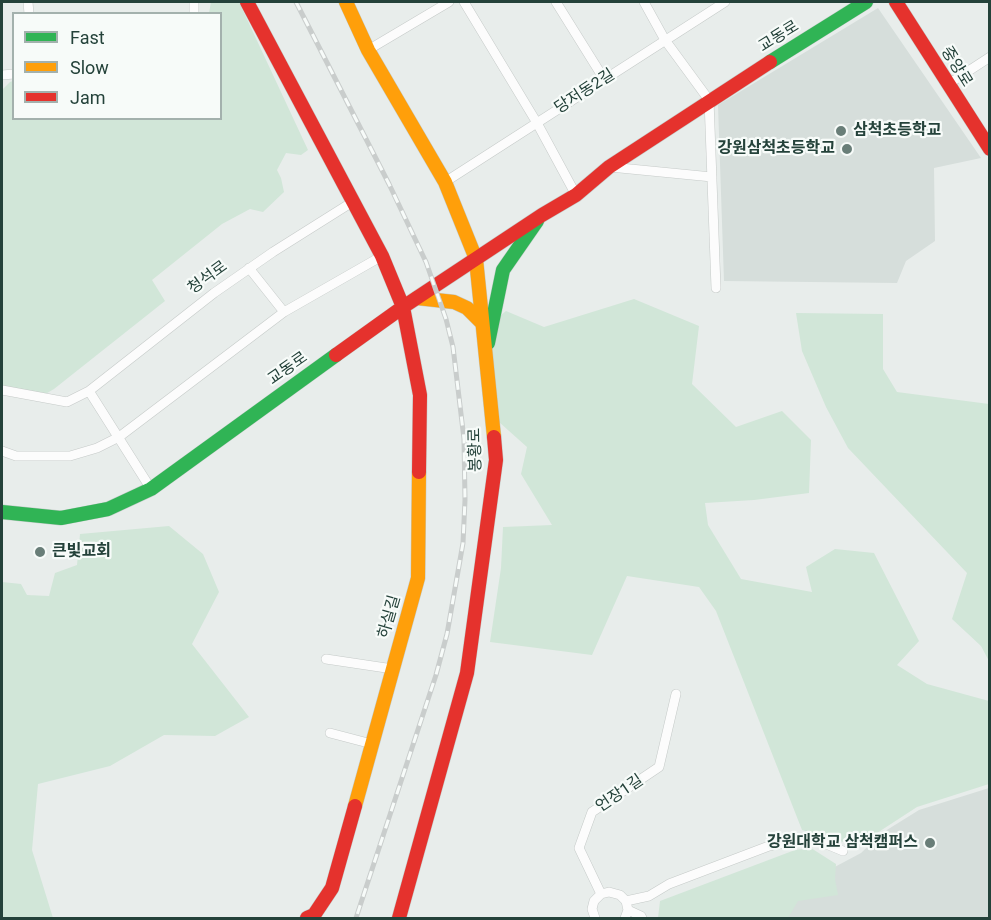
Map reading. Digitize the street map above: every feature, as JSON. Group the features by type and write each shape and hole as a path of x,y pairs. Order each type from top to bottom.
{"street":[{"path":"247,2 354,201 382,256 404,307"},
{"name":"봉황로","path":"346,2 368,50 445,182 476,259 496,460 467,673 399,918"},
{"path":"368,50 449,2"},
{"path":"464,2 537,123 576,195"},
{"path":"555,2 604,79"},
{"path":"644,2 665,40 709,100 716,288"},
{"name":"당저동2길","path":"445,182 726,2"},
{"name":"교동로","path":"2,512 61,518 108,509 151,489 417,298 576,195 609,167 709,100 866,2"},
{"name":"중앙로","path":"896,2 990,149"},
{"path":"947,85 990,57"},
{"path":"609,167 712,177"},
{"name":"청석로","path":"2,390 67,402 89,391 214,293 354,201"},
{"path":"485,354 503,270 542,215"},
{"path":"2,451 16,456 70,456 97,448 119,437 284,312 382,256"},
{"path":"249,268 284,312"},
{"path":"417,298 454,302 467,309 482,324"},
{"name":"하실길","path":"311,917 332,888 418,578 420,395 404,307"},
{"path":"89,391 151,489"},
{"path":"326,659 393,669"},
{"name":"언장1길","path":"601,894 579,848 592,812 659,767 676,694"},
{"path":"330,733 372,744"},
{"path":"626,910 669,884 769,846 800,840 819,841 843,851"},
{"path":"595,918 593,905 601,894 613,892 620,895 626,910 642,918"}],"shaded area":[{"name":"삼척초등학교","path":"878,8 981,158 934,168 935,241 906,261 897,283 724,281 718,105"},
{"name":"강원대학교 삼척캠퍼스","path":"989,788 989,918 752,918 750,912 861,853 882,833 919,810"}],"green space":[{"path":"211,2 239,2 308,150 301,155 286,153 277,170 284,192 263,212 250,209 222,224 152,280 165,301 42,396 2,393 2,90 12,81 12,120 222,120 222,12 209,12"},
{"path":"634,299 699,326 692,384 736,427 782,411 811,440 809,493 705,503 708,525 741,579 812,592 806,567 835,549 874,553 919,641 897,665 927,684 989,701 989,784 917,807 857,846 802,830 716,611 699,587 627,576 592,655 490,642 501,568 503,527 552,525 521,474 527,447 490,414 491,323 506,311 544,327"},
{"path":"796,313 883,314 883,369 897,392 989,404 989,661 981,646 952,619 967,573 848,448 826,407 802,351"},
{"path":"169,526 203,554 219,592 192,644 249,717 215,736 164,735 110,766 38,784 32,850 53,918 2,918 2,582 21,584 27,595 49,596 55,573 77,565 80,534"},
{"path":"811,848 836,864 835,879 838,895 798,901 788,918 658,918 660,901 795,850"}],"railway":[{"path":"296,2 426,262 446,319 453,347 464,439 463,543 447,634 436,675 356,918"}],"traffic: fast":[{"path":"770,62 866,2"},
{"path":"488,343 503,270 537,221"},
{"path":"2,512 61,518 108,509 151,489 336,355"}],"traffic: slow":[{"path":"346,2 368,50 445,182 476,259 494,437"},
{"path":"417,298 454,302 467,308 482,323"},
{"path":"355,806 418,578 419,472"}],"traffic: jam":[{"path":"247,2 382,256 403,307 420,395 419,472"},
{"path":"896,2 990,149"},
{"path":"336,355 403,307 576,195 609,167 770,62"},
{"path":"399,918 467,673 496,460 494,437"},
{"path":"307,918 314,915 332,888 355,806"}],"place":[{"name":"삼척초등학교","path":"841,131"},
{"name":"강원삼척초등학교","path":"847,149"},
{"name":"큰빛교회","path":"40,552"},
{"name":"강원대학교 삼척캠퍼스","path":"930,843"}]}
